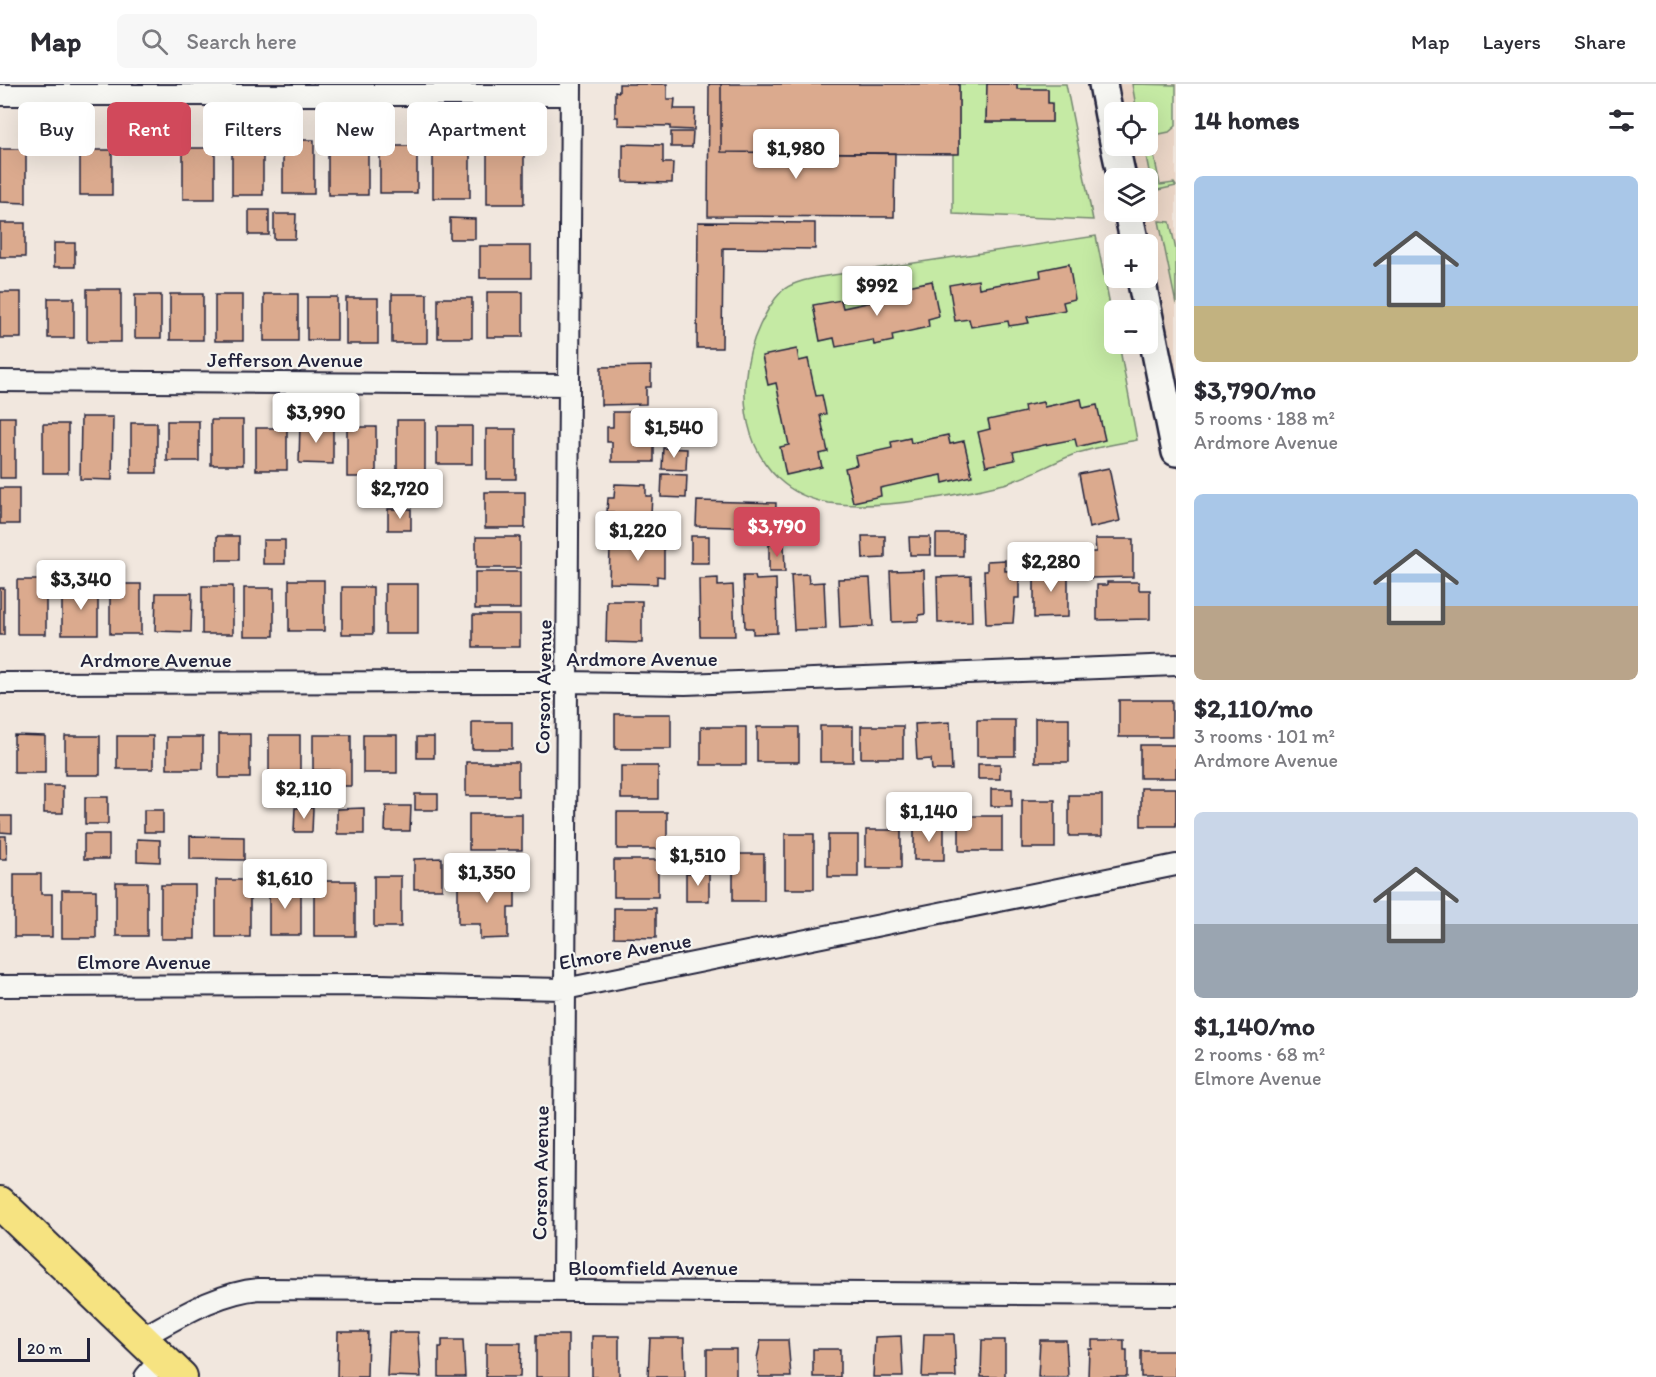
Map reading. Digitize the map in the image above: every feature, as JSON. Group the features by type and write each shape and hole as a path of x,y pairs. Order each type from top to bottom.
{"main road":[{"path":"1103,84 1107,102"},
{"path":"1143,288 1176,452"},
{"path":"0,1203 157,1363"}],"street":[{"path":"0,95 571,90"},
{"name":"Corson Avenue","path":"562,1290 571,90"},
{"name":"Jefferson Avenue","path":"0,381 569,385"},
{"name":"Ardmore Avenue","path":"0,683 567,682 685,684 1176,665"},
{"name":"Elmore Avenue","path":"0,986 378,985 565,989 1176,865"},
{"name":"Bloomfield Avenue","path":"157,1363 195,1309 240,1290 375,1288 1176,1295"}],"shaded area":[{"path":"1103,84 1176,84 1176,452 1158,340 1158,300 1152,300 1150,288 1158,288 1158,234 1142,234 1134,222 1158,222 1158,168 1120,168 1117,156 1158,156 1158,102 1110,102"}],"green space":[{"path":"959,84 987,84 986,122 1052,122 1052,104 1048,103 1048,90 1017,89 1017,84 1066,84 1093,220 953,214 953,154 959,153"},
{"path":"1132,84 1176,85 1176,126 1169,132 1158,134 1158,102 1135,102"},
{"path":"1146,156 1154,156 1157,168 1148,168"},
{"path":"1158,175 1160,185 1174,183 1176,186 1158,190"},
{"path":"1159,221 1170,222 1176,250 1176,304"},
{"path":"1096,236 1104,276 1104,288 1106,288 1109,300 1104,300 1104,354 1121,354 1137,440 1075,454 1004,484 940,497 894,503 849,505 829,503 801,494 778,479 762,458 751,434 746,407 745,379 750,351 772,303 790,285 820,277"}],"building":[{"path":"619,84 667,84 667,99 675,99 674,109 695,109 694,130 670,129 670,126 618,125 618,117 615,117 615,91 619,92"},
{"path":"709,84 721,84 721,152 895,153 894,217 708,216"},
{"path":"721,84 959,84 959,154 721,152"},
{"path":"987,84 1017,84 1017,89 1048,89 1048,103 1052,103 1052,122 986,122"},
{"path":"671,132 693,132 692,147 671,147"},
{"path":"303,140 314,140 314,194 283,194 283,156 303,156"},
{"path":"623,144 663,145 663,163 673,163 672,183 623,182"},
{"path":"395,146 407,146 407,156 417,156 417,193 380,193 380,156 395,156"},
{"path":"191,148 203,148 203,156 215,156 215,199 183,199 183,156 191,156"},
{"path":"0,149 18,149 18,156 26,156 26,203 0,202"},
{"path":"95,150 107,150 107,156 112,156 112,195 80,195 80,156 95,156"},
{"path":"232,156 263,156 263,195 232,195"},
{"path":"328,156 368,156 368,195 328,195"},
{"path":"433,156 470,156 470,198 433,198"},
{"path":"487,156 524,156 524,204 487,204"},
{"path":"249,210 269,210 269,235 249,235"},
{"path":"274,214 296,214 295,239 274,239"},
{"path":"450,218 475,219 475,239 450,239"},
{"path":"698,222 815,223 815,249 723,248 722,348 697,348"},
{"path":"0,223 25,223 25,257 0,257"},
{"path":"54,243 75,243 75,267 54,267"},
{"path":"480,246 531,246 531,278 480,278"},
{"path":"1069,264 1075,299 1063,302 1065,310 1027,317 1029,323 1009,326 1008,321 971,327 969,319 955,321 949,285 978,280 979,288 1041,277 1040,270"},
{"path":"932,281 939,316 928,319 929,327 892,335 893,341 874,345 873,340 836,347 834,338 820,341 813,305 841,300 843,308 905,295 903,287"},
{"path":"87,289 121,289 121,342 87,342"},
{"path":"0,292 21,292 21,338 0,338"},
{"path":"487,292 523,292 523,337 487,337"},
{"path":"170,294 203,294 203,340 170,340"},
{"path":"264,294 298,294 298,341 264,341"},
{"path":"392,294 427,294 427,343 392,343"},
{"path":"135,295 161,295 161,338 135,338"},
{"path":"215,295 243,295 243,341 215,341"},
{"path":"307,297 337,297 337,340 307,340"},
{"path":"48,298 74,298 74,338 48,338"},
{"path":"346,298 378,298 378,344 346,344"},
{"path":"438,298 472,298 472,338 438,338"},
{"path":"797,349 799,361 808,359 816,396 822,395 826,414 820,415 828,452 819,454 822,467 786,475 780,447 789,445 776,383 768,385 762,356"},
{"path":"651,366 651,387 646,387 646,404 601,405 601,367"},
{"path":"1081,399 1083,408 1097,405 1105,440 1077,447 1075,439 1044,445 1013,452 1015,460 986,466 978,432 990,429 988,420 1025,412 1024,406 1043,402 1044,407"},
{"path":"613,412 647,412 647,432 654,432 654,462 612,462 612,442 607,442 607,427 613,427"},
{"path":"0,417 15,417 15,478 0,478"},
{"path":"81,417 113,417 112,480 80,479"},
{"path":"211,420 243,420 243,465 211,465"},
{"path":"397,420 425,420 425,471 397,471"},
{"path":"167,421 199,421 199,461 167,461"},
{"path":"131,423 157,423 157,473 131,473"},
{"path":"300,423 333,424 333,464 299,463"},
{"path":"43,424 68,424 68,473 43,473"},
{"path":"437,426 472,426 472,464 437,464"},
{"path":"347,427 376,427 376,477 347,477"},
{"path":"256,428 287,428 287,470 256,470"},
{"path":"486,429 516,429 516,479 486,479"},
{"path":"948,435 950,444 964,441 972,476 943,483 942,475 912,481 880,488 881,496 853,502 845,468 857,465 855,456 892,448 891,442 910,438 911,443"},
{"path":"663,448 687,449 686,470 662,469"},
{"path":"1109,468 1120,521 1089,528 1079,474"},
{"path":"662,474 687,475 686,498 661,497"},
{"path":"615,484 646,485 646,496 652,496 651,513 656,513 656,527 613,526 613,512 607,512 608,498 614,498"},
{"path":"0,488 19,488 19,524 0,524"},
{"path":"485,492 525,492 525,528 485,528"},
{"path":"697,501 776,503 775,528 696,526"},
{"path":"388,509 411,509 411,530 388,530"},
{"path":"936,534 963,534 963,556 936,556"},
{"path":"217,536 239,536 239,560 217,560"},
{"path":"628,536 660,537 659,545 664,546 664,577 657,576 657,584 609,583 610,548 627,549"},
{"path":"691,536 709,536 709,563 691,563"},
{"path":"862,536 885,536 885,558 863,559"},
{"path":"476,537 520,537 520,568 476,568"},
{"path":"909,537 930,537 931,555 910,555"},
{"path":"1095,539 1133,539 1133,577 1091,578 1090,552 1096,552"},
{"path":"263,540 285,540 285,564 263,564"},
{"path":"769,544 784,544 785,572 769,572"},
{"path":"1005,560 1005,571 1019,570 1019,598 1015,598 1013,623 986,624 984,571 987,571 987,561"},
{"path":"1034,568 1068,568 1068,617 1034,618"},
{"path":"924,570 925,614 919,615 919,621 892,622 890,571"},
{"path":"475,572 520,572 520,609 475,609"},
{"path":"808,574 809,583 824,582 826,629 794,630 791,575"},
{"path":"743,576 755,576 756,580 776,579 777,633 753,634 753,628 745,628"},
{"path":"971,576 972,622 938,623 937,577"},
{"path":"718,578 718,586 733,585 735,636 700,636 699,579"},
{"path":"870,578 873,626 840,628 838,579"},
{"path":"17,580 46,580 46,634 17,634"},
{"path":"289,580 324,580 324,631 289,631"},
{"path":"1107,582 1139,582 1139,590 1150,590 1150,619 1097,620 1097,585 1107,585"},
{"path":"80,584 98,584 98,634 62,634 62,593 80,593"},
{"path":"110,584 141,584 141,634 110,634"},
{"path":"385,584 418,584 418,634 385,634"},
{"path":"202,586 233,586 233,634 202,634"},
{"path":"342,587 373,587 373,634 342,634"},
{"path":"0,588 4,588 4,635 0,635"},
{"path":"244,588 274,588 274,636 244,636"},
{"path":"156,593 192,593 191,632 155,631"},
{"path":"607,601 642,601 642,643 606,642"},
{"path":"473,615 520,615 520,647 473,647"},
{"path":"1119,700 1172,700 1172,737 1119,737"},
{"path":"615,714 671,714 671,749 615,749"},
{"path":"1035,718 1069,718 1069,762 1035,762"},
{"path":"977,720 1015,720 1015,756 977,756"},
{"path":"472,722 512,722 512,749 472,749"},
{"path":"950,722 952,770 932,770 931,759 917,760 915,724"},
{"path":"820,726 853,726 853,762 820,762"},
{"path":"861,726 903,726 903,758 861,758"},
{"path":"701,727 746,727 746,765 701,765"},
{"path":"757,727 799,727 799,762 757,762"},
{"path":"219,734 250,734 250,778 219,778"},
{"path":"14,735 45,736 45,773 14,773"},
{"path":"269,735 300,735 300,777 269,777"},
{"path":"313,735 351,735 351,786 330,786 330,770 313,770"},
{"path":"363,735 397,735 397,773 363,773"},
{"path":"65,736 100,736 100,775 65,775"},
{"path":"117,736 153,736 153,769 117,769"},
{"path":"167,737 203,737 203,769 167,769"},
{"path":"417,737 434,737 434,758 417,758"},
{"path":"1140,745 1176,745 1176,778 1140,778"},
{"path":"466,762 518,762 518,796 466,796"},
{"path":"978,764 1000,764 1000,779 978,779"},
{"path":"621,766 658,766 658,799 621,799"},
{"path":"44,786 63,786 63,813 44,813"},
{"path":"1141,788 1176,788 1176,826 1141,826"},
{"path":"991,789 1012,789 1012,806 991,806"},
{"path":"415,794 438,794 438,810 415,810"},
{"path":"1069,795 1102,795 1102,836 1069,836"},
{"path":"85,797 108,797 108,824 85,824"},
{"path":"1022,800 1055,800 1055,848 1022,848"},
{"path":"386,806 411,806 410,831 385,831"},
{"path":"295,808 313,808 312,832 294,832"},
{"path":"364,808 364,834 337,834 337,809"},
{"path":"144,810 163,810 163,832 144,832"},
{"path":"617,812 667,812 667,849 617,849"},
{"path":"469,814 522,814 522,850 469,850"},
{"path":"0,816 12,816 12,833 0,832"},
{"path":"959,816 1002,816 1002,851 959,851"},
{"path":"914,825 944,825 944,860 914,860"},
{"path":"866,830 901,830 901,868 866,868"},
{"path":"84,834 109,834 109,859 84,859"},
{"path":"785,834 814,834 814,889 785,889"},
{"path":"828,835 858,835 858,877 828,877"},
{"path":"0,836 6,836 7,859 0,859"},
{"path":"190,836 244,837 244,860 190,859"},
{"path":"137,839 160,840 160,862 137,861"},
{"path":"733,854 764,854 764,901 733,901"},
{"path":"442,858 442,889 414,889 414,859"},
{"path":"614,860 658,860 658,897 614,897"},
{"path":"686,873 709,873 709,901 686,901"},
{"path":"14,874 41,874 41,894 52,894 52,937 14,937"},
{"path":"374,876 401,876 401,927 374,927"},
{"path":"458,876 515,876 515,908 508,908 508,938 480,939 480,924 458,924"},
{"path":"216,880 250,880 250,937 216,937"},
{"path":"314,881 355,881 355,936 314,936"},
{"path":"116,882 147,882 147,936 116,936"},
{"path":"161,885 195,885 195,939 161,939"},
{"path":"269,885 301,885 301,935 269,935"},
{"path":"62,890 96,890 96,938 62,938"},
{"path":"614,908 656,908 656,938 614,937"},
{"path":"338,1332 368,1332 367,1377 337,1377"},
{"path":"389,1332 418,1332 421,1377 387,1376"},
{"path":"924,1334 954,1334 956,1377 922,1377"},
{"path":"536,1335 568,1335 568,1377 536,1377"},
{"path":"592,1336 619,1336 619,1377 592,1377"},
{"path":"901,1336 903,1377 873,1377 875,1337"},
{"path":"650,1338 684,1338 685,1377 648,1377"},
{"path":"442,1340 463,1340 465,1377 439,1377 439,1347 442,1347"},
{"path":"761,1340 788,1340 791,1377 759,1377 757,1358"},
{"path":"982,1340 1005,1340 1005,1377 981,1377"},
{"path":"1040,1340 1066,1340 1068,1377 1038,1377"},
{"path":"1092,1340 1124,1340 1124,1350 1127,1350 1127,1377 1088,1377 1089,1349 1092,1349"},
{"path":"486,1343 521,1343 520,1377 486,1377"},
{"path":"707,1349 736,1349 736,1377 707,1377"},
{"path":"813,1349 840,1349 840,1377 813,1377"},
{"path":"1141,1351 1175,1351 1175,1377 1141,1377"}]}
